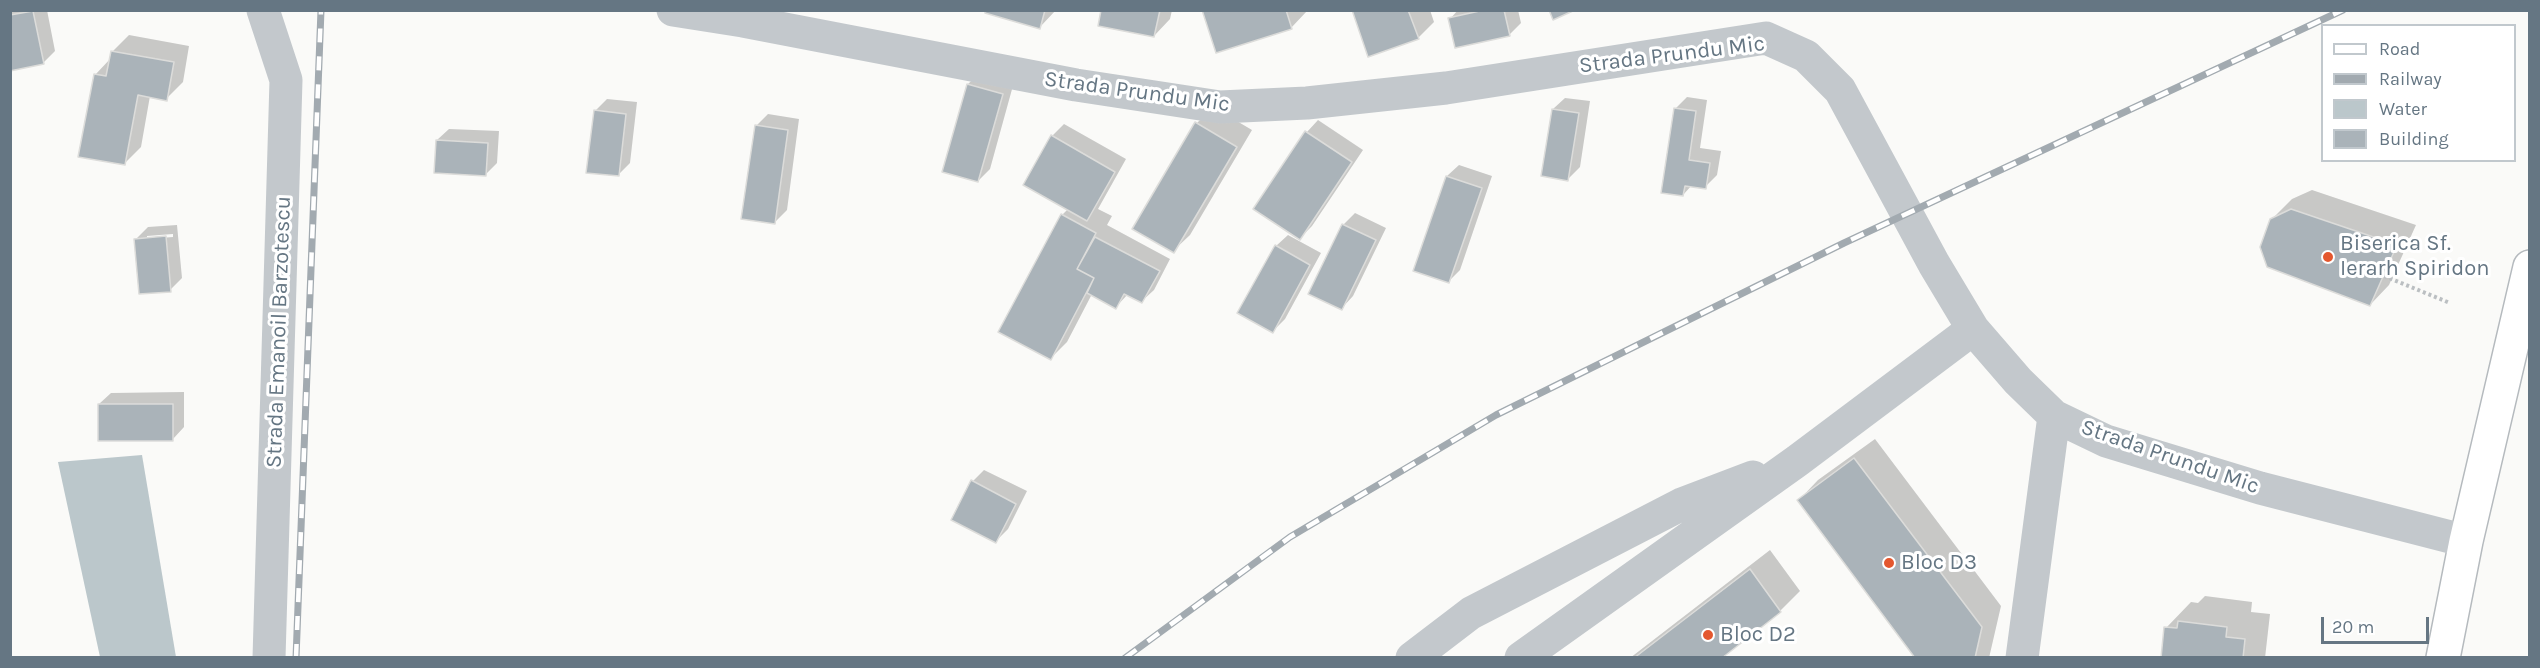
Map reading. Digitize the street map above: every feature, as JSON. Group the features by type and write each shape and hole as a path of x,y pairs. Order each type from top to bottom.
{"main road":[{"path":"2443,657 2466,541 2529,267"}],"street":[{"name":"Strada Emanoil Barzotescu","path":"263,10 286,80 270,657"},
{"name":"Strada Prundu Mic","path":"673,10 743,21 1076,85 1220,107 1307,103 1446,88 1766,38 1806,56 1840,90 1934,264 1973,329 2018,381 2054,416 2106,441 2260,488 2466,541"},
{"path":"1521,657 1797,460 1973,329"},
{"path":"2022,657 2054,416"},
{"path":"1412,657 1471,613 1682,504 1797,460"}],"path":[{"path":"2384,276 2451,303"}],"water":[{"path":"142,455 176,657 100,657 58,462"}],"building":[{"path":"985,10 1045,10 1040,29 985,13"},
{"path":"1101,10 1160,10 1154,37 1098,26"},
{"path":"1202,10 1286,10 1292,29 1216,53"},
{"path":"1352,10 1408,10 1419,39 1368,57"},
{"path":"1484,10 1504,10 1510,36 1455,48 1448,18"},
{"path":"1549,10 1575,10 1553,20"},
{"path":"33,11 44,64 10,71 10,15"},
{"path":"111,51 174,62 167,101 138,95 125,165 78,157 94,74 106,76"},
{"path":"967,84 1003,94 978,182 942,172"},
{"path":"1674,108 1696,111 1689,160 1710,163 1706,189 1685,186 1683,196 1661,193"},
{"path":"1552,109 1579,113 1568,181 1541,176"},
{"path":"594,110 626,114 619,176 586,173"},
{"path":"1195,122 1237,147 1174,253 1132,229"},
{"path":"755,125 788,130 775,224 741,219"},
{"path":"1305,131 1352,162 1300,240 1253,209"},
{"path":"1051,135 1115,172 1087,221 1023,185"},
{"path":"436,140 488,143 486,176 434,173"},
{"path":"1446,176 1482,188 1449,283 1413,271"},
{"name":"Biserica Sf. Ierarh Spiridon","path":"2291,209 2397,245 2370,306 2267,267 2260,247 2270,219"},
{"path":"1061,214 1096,233 1077,269 1094,278 1051,360 998,332"},
{"path":"1342,224 1376,240 1342,310 1308,294"},
{"path":"166,236 171,292 139,294 134,239"},
{"path":"1095,237 1160,271 1142,303 1124,294 1116,309 1087,293 1094,278 1077,269"},
{"path":"1275,245 1310,265 1273,333 1237,313"},
{"path":"98,404 173,404 173,441 98,441"},
{"name":"Bloc D3","path":"1854,458 1982,627 1975,658 1915,658 1797,500"},
{"path":"971,480 1016,504 996,543 951,520"},
{"name":"Bloc D2","path":"1750,569 1781,612 1722,658 1634,658"},
{"path":"2178,621 2227,627 2226,637 2245,639 2243,658 2161,658 2164,627 2177,628"}],"railway":[{"path":"296,658 321,10"},
{"path":"1125,658 1290,537 1496,415 1844,243 2343,10"}],"place":[{"name":"Biserica Sf. Ierarh Spiridon","path":"2328,257"},
{"name":"Bloc D3","path":"1889,563"},
{"name":"Bloc D2","path":"1708,635"}]}
